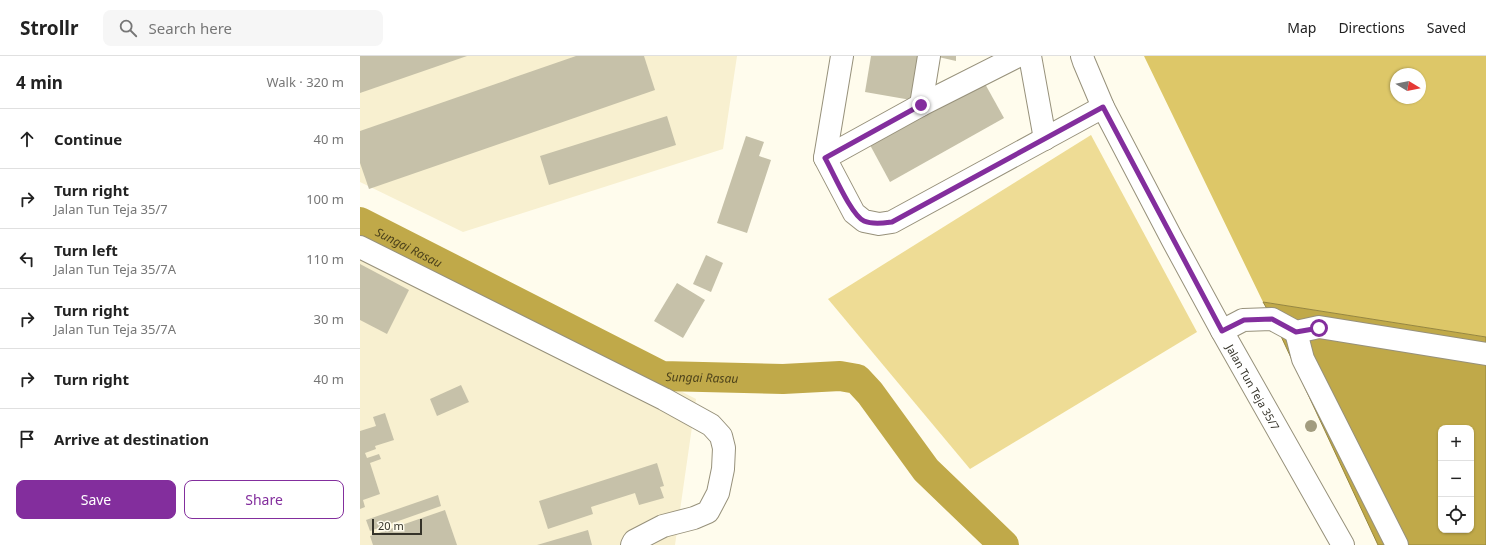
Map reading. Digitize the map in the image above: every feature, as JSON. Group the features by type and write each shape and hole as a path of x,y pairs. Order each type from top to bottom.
{"street":[{"path":"842,56 825,158 854,213 864,221 879,224 892,222 1103,107"},
{"path":"921,105 929,56"},
{"path":"825,158 921,105 1018,56"},
{"path":"1030,56 1045,139"},
{"name":"Jalan Tun Teja 35/7","path":"1082,56 1103,107 1222,331 1343,545"},
{"path":"360,247 664,399 711,425 721,436 724,448 723,469 718,493 708,512 694,518 663,526 634,541 632,545"},
{"path":"1222,331 1244,320 1272,319 1296,332 1319,328 1486,354"},
{"path":"1296,332 1303,359 1397,545"}],"shaded area":[{"path":"360,56 737,56 723,149 463,232 360,182"},
{"path":"1144,56 1486,56 1486,337 1263,302"},
{"path":"1091,135 1197,332 970,469 828,299"},
{"path":"360,227 696,399 675,545 360,545"},
{"path":"1263,302 1486,337 1486,545 1378,545 1273,319"}],"building":[{"path":"360,56 467,56 360,93"},
{"path":"576,56 644,56 655,90 369,189 360,163 360,131"},
{"path":"871,56 919,56 911,100 865,92"},
{"path":"934,56 956,56 956,61"},
{"path":"984,82 1004,118 890,182 870,145"},
{"path":"667,116 676,145 549,185 540,156"},
{"path":"746,136 764,142 759,156 771,160 747,233 717,223"},
{"path":"706,255 723,263 711,292 693,284"},
{"path":"360,264 409,290 387,334 360,320"},
{"path":"677,283 705,300 683,338 654,321"},
{"path":"461,385 469,402 437,416 430,399"},
{"path":"385,413 394,440 375,446 376,449 365,453 367,458 379,454 381,459 370,463 380,494 363,500 365,507 360,509 360,431 376,426 373,417"},
{"path":"657,463 664,486 660,487 664,498 639,505 635,493 591,507 593,514 548,529 539,501"},
{"path":"438,495 441,506 370,531 366,520"},
{"path":"445,510 457,545 373,545 370,536"},
{"path":"588,530 592,545 537,545"}],"waterway":[{"name":"Sungai Rasau","path":"360,222 662,376 783,379 840,376 857,379 870,393 926,470 1004,545"}],"route":[{"path":"921,105 825,158 854,213 864,221 879,224 892,222 1103,107 1222,331 1244,320 1272,319 1296,332 1319,328"}]}
